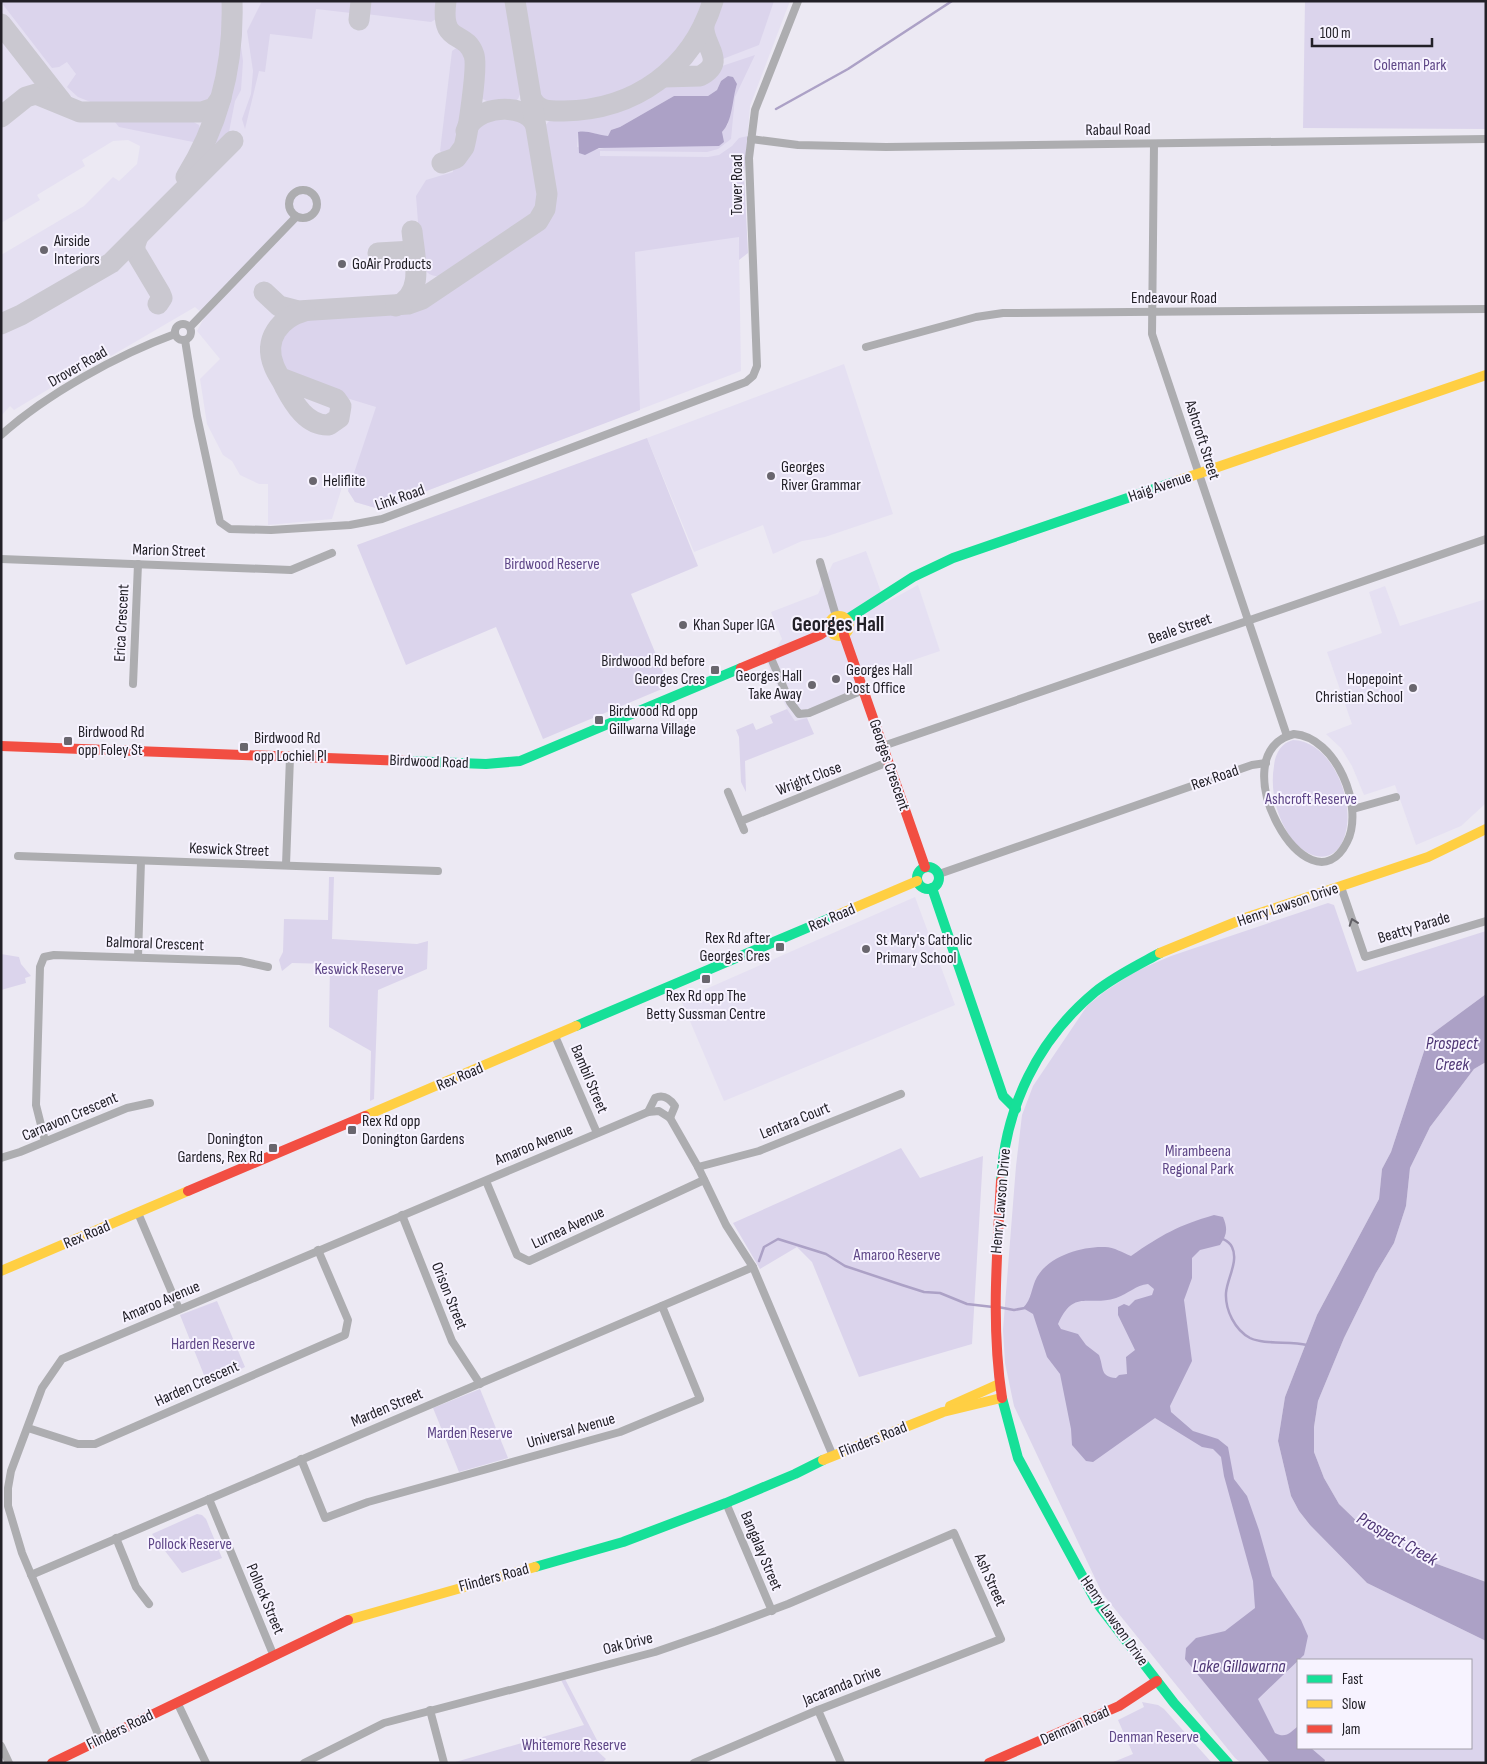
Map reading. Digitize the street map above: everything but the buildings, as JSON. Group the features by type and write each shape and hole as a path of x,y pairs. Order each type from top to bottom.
{"main road":[{"name":"Haig Avenue","path":"846,620 913,577 944,561 1486,375"},
{"path":"836,616 841,616 846,620 847,629 844,635 836,636 830,628 831,620 836,616"},
{"name":"Birdwood Road","path":"1,746 486,764 520,760 770,656 830,628"},
{"name":"Georges Crescent","path":"844,635 925,867"},
{"name":"Henry Lawson Drive","path":"1228,1763 1157,1682 1098,1603 1073,1561 1018,1458 1005,1421 1000,1398 994,1307 1004,1148 1016,1109 1032,1070 1054,1033 1084,1001 1109,981 1150,957 1197,937 1440,851 1486,829"},
{"path":"925,867 932,867 939,874 938,883 932,888 924,888 917,880 918,872 925,867"},
{"name":"Rex Road","path":"1,1271 917,880"},
{"path":"932,888 1003,1096 1016,1109"},
{"name":"Flinders Road","path":"943,1412 966,1397 999,1384"},
{"name":"Flinders Road","path":"52,1763 343,1621 623,1542 726,1503 833,1456 943,1412 1000,1398"},
{"name":"Denman Road","path":"988,1763 1119,1706 1157,1682"}],"street":[{"name":"Tower Road","path":"753,376 757,366 748,172 755,110 798,1"},
{"name":"Rabaul Road","path":"752,139 798,146 886,147 1486,139"},
{"name":"Ashcroft Street","path":"1154,144 1151,312 1153,340 1287,736"},
{"path":"190,327 179,324 175,328 174,334 178,338 185,340 190,334 190,327 296,217"},
{"name":"Endeavour Road","path":"866,347 993,314 1486,309"},
{"name":"Drover Road","path":"1,435 18,420 58,393 141,347 174,334"},
{"name":"Link Road","path":"185,340 197,416 220,522 225,528 235,530 292,530 363,523 382,519 733,388 753,376"},
{"name":"Beale Street","path":"882,746 1486,539"},
{"name":"Marion Street","path":"1,559 291,570 332,553"},
{"path":"820,562 836,616"},
{"name":"Erica Crescent","path":"133,684 138,564"},
{"path":"770,656 790,702 799,714 809,713 863,690"},
{"path":"1301,734 1323,747 1341,772 1353,809 1350,834 1339,853 1324,861 1309,859 1294,848 1275,821 1267,795 1266,763 1275,744 1287,736 1301,734"},
{"path":"286,865 290,757"},
{"name":"Wright Close","path":"741,821 888,762"},
{"name":"Rex Road","path":"939,874 1252,765 1266,763"},
{"path":"728,792 744,830"},
{"path":"1353,809 1396,797"},
{"name":"Keswick Street","path":"18,856 438,872"},
{"path":"138,957 141,861"},
{"name":"Beatty Parade","path":"1341,887 1365,958 1486,921"},
{"name":"Balmoral Crescent","path":"32,957 42,960 54,955 240,961 268,967"},
{"path":"42,960 36,1105 45,1142"},
{"name":"Bambil Street","path":"555,1036 597,1134"},
{"name":"Lentara Court","path":"698,1167 759,1151 901,1094"},
{"name":"Amaroo Avenue","path":"100,1738 14,1531 8,1506 8,1488 12,1471 42,1388 62,1359 648,1112 655,1098 660,1096 670,1098 675,1106 670,1118 698,1167 726,1225 753,1267 833,1456"},
{"name":"Carnavon Crescent","path":"1,1158 127,1108 150,1103"},
{"path":"648,1112 659,1111 670,1118"},
{"name":"Lurnea Avenue","path":"486,1180 517,1255 529,1261 704,1180"},
{"path":"138,1213 179,1309"},
{"name":"Orison Street","path":"402,1215 452,1340 480,1384"},
{"name":"Harden Crescent","path":"28,1428 78,1444 96,1444 345,1335 348,1320 318,1250"},
{"name":"Marden Street","path":"32,1575 753,1267"},
{"name":"Universal Avenue","path":"301,1459 325,1518 368,1502 620,1432 700,1399 662,1306"},
{"name":"Pollock Street","path":"209,1498 273,1654"},
{"name":"Bangalay Street","path":"726,1503 772,1611"},
{"name":"Oak Drive","path":"304,1763 384,1723 655,1652 772,1611 954,1533"},
{"name":"Ash Street","path":"954,1533 1001,1639"},
{"path":"116,1538 136,1588 149,1604"},
{"name":"Jacaranda Drive","path":"694,1763 818,1710 1001,1639"},
{"path":"177,1702 206,1763"},
{"path":"430,1710 444,1763"},
{"path":"818,1710 842,1763"},
{"path":"1,1746 9,1763"}],"shaded area":[{"path":"1,1 790,1 750,106 748,133 738,186 741,371 379,509 355,502 344,481 332,519 268,525 268,484 259,484 240,475 232,461 223,455 207,424 200,379 220,359 197,331 205,316 195,307 111,356 107,354 14,410 10,406 1,416 1,255 84,206 113,177 119,181 137,164 140,146 128,140 113,141 82,160 85,166 37,195 40,200 1,223"},
{"name":"Georges River Grammar","path":"844,364 893,514 825,537 802,541 773,554 763,525 694,552 647,438"},
{"path":"866,551 885,603 918,585 940,651 872,674 850,686 847,691 850,700 802,720 795,721 787,709 767,663 782,639 771,612 818,594 833,563"},
{"name":"Hopepoint Christian School","path":"1385,586 1400,626 1486,599 1486,803 1461,826 1416,845 1395,785 1364,795 1352,766 1341,748 1326,734 1352,724 1327,652 1382,633 1369,592"},
{"name":"St Mary's Catholic Primary School","path":"915,897 955,1005 724,1101 681,1000"}],"green space":[{"path":"224,1 222,67 215,92 210,100 201,103 93,103 78,97 67,87 76,74 67,62 59,67 52,68 1,2"},
{"path":"262,1 356,1 355,10 351,13 316,9 312,39 270,34 265,72 259,71 245,129 242,119 251,94 253,71 247,31"},
{"path":"365,1 439,1 436,19 431,22 366,14 364,10"},
{"path":"453,1 507,1 522,90 518,99 498,103 487,101 479,96 478,86 482,64 481,53 473,40 462,31 454,20 452,12"},
{"path":"522,1 704,1 696,23 685,43 653,75 633,87 612,95 589,100 555,102 541,99 538,96"},
{"path":"722,1 774,1 759,45 720,60 711,30"},
{"name":"Coleman Park","path":"1305,1 1486,1 1486,129 1303,128"},
{"path":"240,39 243,61 241,90 235,101 229,132 216,147 215,139 232,85"},
{"path":"458,47 466,53 468,62 458,142 453,151 444,155 440,151 452,51"},
{"path":"755,55 735,97 731,139 718,149 707,152 600,151 600,156 708,157 719,155 732,146 739,138 748,136 744,175 748,253 739,260 739,237 635,252 640,410 379,509 355,502 348,491 376,407 291,381 277,364 275,346 278,337 292,323 302,318 404,313 424,306 539,230 547,220 553,196 553,183 544,132 544,127 549,121 587,118 614,113 641,102 672,82 702,82 708,79 716,68","holes":["721,81 737,84 731,102 728,124 722,132 719,146 610,147 593,150 577,147 578,132 608,136 611,130 620,127 674,96 708,96 717,90"]},
{"path":"117,120 190,120 199,125 201,132 197,141 193,142 119,127 115,122"},
{"path":"487,120 518,120 527,125 538,180 539,202 537,209 522,225 496,244 446,275 434,276 424,269 421,261 416,196 426,180 453,172 453,168 467,155 476,127"},
{"name":"Birdwood Reserve","path":"647,438 698,566 631,594 669,686 543,739 496,627 406,665 357,545"},
{"path":"787,709 795,721 807,718 814,734 745,761 746,792 741,782 739,737 736,730 753,723 756,730 773,723 770,716"},
{"name":"Ashcroft Reserve","path":"1293,740 1307,743 1318,750 1329,761 1343,788 1348,818 1346,831 1342,843 1336,851 1329,855 1321,857 1304,851 1289,835 1277,810 1273,775 1277,753 1282,746"},
{"name":"Keswick Reserve","path":"329,877 334,877 332,939 417,944 428,941 427,969 378,990 374,1099 370,1101 371,1051 329,1027 330,964 292,963 282,971 279,960 283,952 284,919 328,920"},
{"name":"Mirambeena Regional Park","path":"1328,903 1334,905 1357,972 1486,931 1486,994 1429,1036 1391,1152 1382,1169 1379,1199 1317,1315 1285,1397 1278,1441 1291,1496 1299,1511 1310,1525 1367,1583 1486,1641 1486,1763 1241,1763 1102,1593 1014,1406 1005,1363 1003,1330 1022,1115 1033,1086 1087,1006 1104,992 1136,971 1171,956"},
{"path":"1,954 19,957 21,964 31,976 25,978 26,983 1,990"},
{"path":"1486,1062 1486,1582 1418,1557 1366,1530 1339,1504 1324,1478 1314,1452 1314,1427 1318,1401 1344,1338 1376,1273 1394,1243 1406,1206 1410,1168 1430,1127 1474,1069"},
{"name":"Amaroo Reserve","path":"901,1148 920,1178 983,1156 972,1344 859,1377 812,1262 797,1247 760,1269 733,1223"},
{"name":"Harden Reserve","path":"217,1301 245,1367 208,1385 180,1315"},
{"name":"Marden Reserve","path":"480,1389 508,1458 459,1472 433,1408"},
{"name":"Pollock Reserve","path":"197,1514 202,1515 206,1519 222,1558 182,1573 152,1534"},
{"name":"Whitemore Reserve","path":"565,1679 599,1744 593,1747 606,1759 602,1763 452,1763 584,1725 561,1680"},
{"name":"Denman Reserve","path":"1142,1702 1158,1705 1164,1709 1212,1763 1111,1763 1133,1754 1118,1720 1144,1707"}],"water":[{"path":"728,76 733,77 737,84 730,116 722,132 724,142 719,146 599,148 585,155 579,153 578,132 608,136 611,130 620,127 674,96 708,96 717,90 721,81"},
{"name":"Prospect Creek","path":"1486,994 1486,1062 1474,1069 1430,1127 1410,1168 1406,1206 1394,1243 1376,1273 1344,1338 1318,1401 1314,1427 1314,1452 1324,1478 1339,1504 1366,1530 1418,1557 1486,1582 1486,1641 1367,1583 1310,1525 1299,1511 1291,1496 1278,1441 1285,1397 1317,1315 1379,1199 1382,1169 1391,1152 1429,1036"},
{"name":"Lake Gillawarna","path":"1214,1215 1223,1217 1226,1232 1220,1245 1200,1250 1192,1258 1192,1278 1184,1300 1192,1361 1170,1406 1171,1412 1193,1431 1218,1439 1228,1447 1234,1479 1247,1496 1272,1576 1301,1620 1308,1636 1304,1655 1297,1659 1297,1662 1258,1699 1275,1733 1285,1735 1297,1727 1297,1749 1312,1749 1325,1760 1324,1763 1270,1763 1185,1659 1186,1648 1196,1638 1225,1631 1255,1608 1253,1581 1224,1476 1221,1457 1213,1449 1202,1447 1155,1418 1093,1462 1086,1461 1072,1445 1071,1429 1060,1374 1047,1357 1033,1314 1023,1308 1028,1301 1037,1277 1049,1263 1058,1258 1086,1248 1096,1247 1112,1248 1131,1256 1171,1231","holes":["1148,1284 1154,1289 1152,1295 1135,1300 1129,1306 1124,1304 1118,1307 1118,1315 1135,1350 1126,1357 1127,1374 1119,1375 1116,1378 1105,1374 1099,1355 1086,1345 1078,1334 1061,1329 1058,1324 1064,1313 1076,1302 1116,1298"]}],"waterway":[{"path":"776,109 848,69 952,1"},
{"path":"1221,1238 1230,1244 1234,1252 1226,1299 1229,1313 1240,1330 1256,1340 1307,1345"},
{"path":"759,1261 764,1247 778,1239 826,1254 845,1266 924,1292 940,1293 967,1304 993,1307"},
{"path":"998,1307 1014,1310 1025,1308"}],"taxiway":[{"path":"186,177 198,157 216,115 222,93 230,48 232,1"},
{"path":"359,20 361,1"},
{"path":"442,163 456,158 464,147 475,72 474,55 470,47 454,35 447,25 445,15 446,1"},
{"path":"264,292 279,306 298,311 408,304 422,299 538,221 545,209 547,194 515,1"},
{"path":"531,98 541,108 549,111 564,111 590,109 614,103 637,94 657,81 691,47 713,1"},
{"path":"1,24 62,102"},
{"path":"664,77 700,76 712,65 712,52 706,39 704,25"},
{"path":"1,117 26,97 36,94 80,112 202,112 214,108 221,98"},
{"path":"466,131 471,122 479,116 500,110 521,112 535,124"},
{"path":"1,324 21,315 111,263 233,141"},
{"path":"396,306 405,301 415,284 416,262 412,231"},
{"path":"138,236 135,251 160,293 162,298 158,304"},
{"path":"378,253 413,251"},
{"path":"281,378 336,399 341,406 339,418 329,425 314,422 308,418 297,407 274,366 271,347 276,331 288,319 305,311"}],"traffic: fast":[{"path":"846,620 913,577 953,558 1174,482"},
{"path":"407,761 486,764 520,761 741,668"},
{"path":"928,867 936,870 939,878 936,886 928,889 920,886 917,878 920,870 928,867"},
{"path":"932,888 1003,1096 1016,1109"},
{"path":"576,1026 835,916"},
{"path":"1001,1181 1009,1127 1017,1102 1041,1053 1057,1031 1095,992 1160,953"},
{"path":"1002,1398 1018,1458 1097,1603 1174,1703 1228,1763"},
{"path":"535,1567 623,1542 726,1503 823,1460"}],"traffic: slow":[{"path":"1174,482 1486,375"},
{"path":"839,616 846,619 849,626 846,633 839,636 832,633 829,626 832,619 839,616"},
{"path":"1160,953 1248,917 1428,857 1486,829"},
{"path":"835,916 917,881"},
{"path":"365,1116 576,1026"},
{"path":"1,1271 188,1191"},
{"path":"950,1406 999,1384"},
{"path":"823,1460 943,1412 1001,1398"},
{"path":"348,1620 535,1567"}],"traffic: jam":[{"path":"741,668 820,635 830,628"},
{"path":"844,635 925,867"},
{"path":"1,746 407,761"},
{"path":"188,1191 365,1116"},
{"path":"1001,1181 996,1317 1002,1398"},
{"path":"52,1763 348,1620"},
{"path":"989,1763 1119,1706 1157,1681"}],"place":[{"name":"Airside Interiors","path":"44,250"},
{"name":"GoAir Products","path":"342,264"},
{"name":"Georges River Grammar","path":"771,476"},
{"name":"Heliflite","path":"313,481"},
{"name":"Khan Super IGA","path":"683,625"},
{"name":"Birdwood Rd before Georges Cres","path":"715,670"},
{"name":"Georges Hall Post Office","path":"836,679"},
{"name":"Georges Hall Take Away","path":"812,685"},
{"name":"Hopepoint Christian School","path":"1413,688"},
{"name":"Birdwood Rd opp Gillwarna Village","path":"599,720"},
{"name":"Birdwood Rd opp Foley St","path":"68,741"},
{"name":"Birdwood Rd opp Lochiel Pl","path":"244,747"},
{"name":"Rex Rd after Georges Cres","path":"780,947"},
{"name":"St Mary's Catholic Primary School","path":"866,949"},
{"name":"Rex Rd opp The Betty Sussman Centre","path":"706,979"},
{"name":"Rex Rd opp Donington Gardens","path":"352,1130"},
{"name":"Donington Gardens, Rex Rd","path":"273,1148"}],"district":[{"name":"Georges Hall","path":"838,624"}]}
